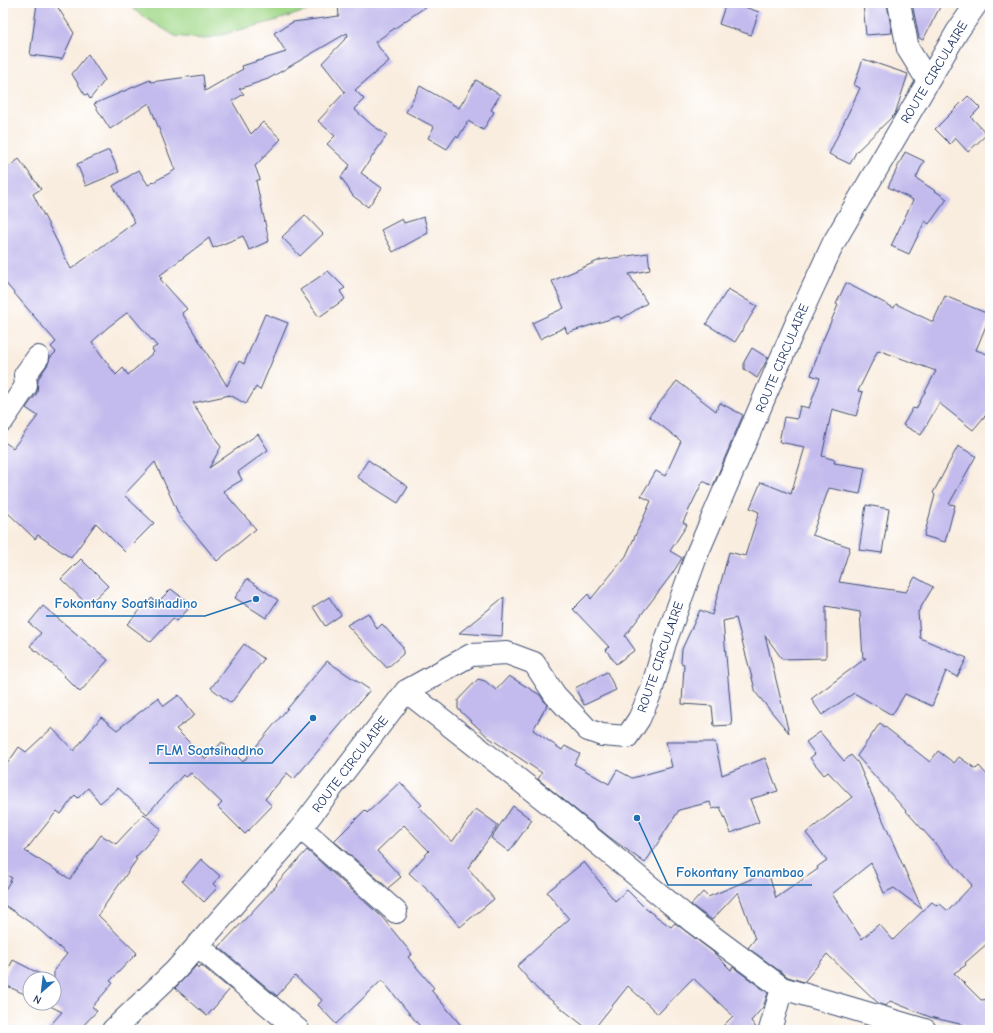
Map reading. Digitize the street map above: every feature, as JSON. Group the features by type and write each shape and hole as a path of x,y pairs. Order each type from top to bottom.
{"street":[{"path":"899,3 908,49 928,81"},
{"name":"ROUTE CIRCULAIRE","path":"113,1030 175,971 301,828 406,690 471,654 507,653 534,663 555,695 588,730 602,735 627,737 639,719 651,692 664,643 697,554 802,310 834,242 957,32 977,3"},
{"path":"3,420 26,386 25,375 38,357"},
{"path":"406,690 693,922 782,988 926,1030"},
{"path":"301,828 396,912"},
{"path":"197,945 298,1030"},
{"path":"770,1030 782,988"}],"green space":[{"path":"126,3 313,3 312,9 274,21 205,39 175,36 141,15"}],"building":[{"path":"37,3 55,3 74,33 62,59 30,55"},
{"path":"338,3 431,3 375,42 389,61 355,90 364,99 354,109 372,125 387,135 361,173 382,188 368,207 353,196 341,177 350,165 327,144 335,136 318,121 345,92 322,63 348,36 347,33 268,79 239,89 244,94 232,101 251,134 263,122 281,139 255,166 260,179 256,181 269,241 249,250 243,236 213,248 209,238 159,276 187,309 182,313 227,386 239,361 244,364 265,314 288,323 260,390 256,387 246,404 230,395 193,403 221,447 209,468 258,434 268,450 238,472 242,480 223,491 256,529 217,561 179,515 155,462 124,495 154,523 125,552 96,523 71,558 38,535 35,539 3,508 3,441 13,448 38,416 26,408 37,393 38,379 48,364 50,358 56,352 51,347 56,342 3,280 3,171 19,159 41,189 33,194 71,269 135,222 113,186 139,170 148,185 175,170 149,103 110,129 94,104 150,80 151,82 203,75 205,91 243,69 242,66 286,52 274,33 293,22 339,16","holes":["128,312 157,346 152,349 154,352 128,375 123,368 116,375 92,342"]},
{"path":"726,3 733,3 759,12 751,35 719,24"},
{"path":"863,3 887,3 892,33 866,35"},
{"path":"912,3 942,3 923,40 919,38"},
{"path":"88,54 105,80 90,99 87,94 85,95 72,74"},
{"path":"863,59 908,74 895,114 856,152 850,164 829,154 860,88 854,85"},
{"path":"476,80 500,95 491,110 494,112 483,130 468,121 458,138 456,136 447,149 428,138 434,127 406,112 420,86 459,108"},
{"path":"968,96 980,108 971,117 987,134 968,152 955,138 950,144 935,129"},
{"path":"109,150 119,172 86,186 77,164"},
{"path":"905,152 924,161 916,178 947,199 929,224 925,221 909,254 891,246 913,200 888,187"},
{"path":"305,215 323,234 300,256 282,237"},
{"path":"424,217 428,233 393,252 381,230 402,219 404,223"},
{"path":"648,253 650,270 629,274 647,303 621,319 619,316 567,333 565,327 540,339 532,323 564,308 552,281 600,260"},
{"path":"328,271 345,288 340,291 345,299 319,317 300,290"},
{"path":"846,283 894,308 896,304 933,322 945,296 990,316 976,350 990,355 990,410 973,430 939,403 921,435 903,425 913,408 916,409 936,371 878,350 858,391 863,392 856,416 832,409 822,456 835,460 834,463 865,468 860,494 829,488 812,535 850,547 839,582 906,592 915,577 933,587 918,612 920,638 967,658 957,677 946,671 932,706 905,694 892,715 854,693 822,715 811,699 866,658 863,658 860,612 826,606 826,658 782,659 765,635 789,733 756,693 736,618 723,621 732,725 714,726 712,706 682,704 684,664 681,663 682,649 700,610 712,615 729,552 745,556 759,512 750,508 761,482 791,494 805,447 779,442 784,417 797,419 800,406 809,408 820,378 811,375 820,347 838,305 836,304"},
{"path":"728,289 757,306 735,342 706,324"},
{"path":"752,348 768,358 757,378 744,369 744,362"},
{"path":"677,381 716,411 720,403 743,415 713,486 703,481 683,522 687,525 670,551 682,558 672,574 625,636 635,650 616,664 606,650 609,647 573,609 588,594 591,599 626,556 651,501 641,496 656,471 665,476 681,441 649,416"},
{"path":"958,446 976,456 949,504 955,505 945,542 924,536 935,495 933,493"},
{"path":"368,460 408,487 398,503 357,477"},
{"path":"866,505 889,509 882,553 859,550"},
{"path":"81,559 108,586 88,605 61,579"},
{"path":"247,579 278,600 266,618 235,598"},
{"path":"171,589 192,605 177,621 173,618 151,642 127,624 152,598 157,603"},
{"path":"329,597 341,615 325,626 313,607"},
{"path":"504,597 502,636 459,633"},
{"path":"43,606 108,660 80,692 63,675 64,674 30,646 41,633 29,623"},
{"path":"368,613 377,629 382,624 403,647 403,654 387,668 347,625"},
{"path":"244,644 264,659 231,703 211,688"},
{"path":"327,661 370,690 294,779 287,773 265,799 272,806 245,834 218,807 222,803 191,773 186,777 183,775 147,814 118,788 100,803 88,788 78,798 75,795 61,814 57,811 25,851 70,879 101,835 116,844 144,814 161,829 135,858 137,859 98,915 137,953 110,981 113,983 92,1007 97,1011 79,1030 46,1030 62,1012 60,1011 62,1011 62,971 54,970 67,954 35,926 3,904 3,893 12,878 3,873 3,770 19,747 26,752 52,728 74,751 101,717 117,730 158,698 164,706 179,695 195,715 176,729 206,759 222,742 243,762"},
{"path":"607,672 616,690 584,705 575,688"},
{"path":"509,676 540,695 547,705 533,730 562,750 565,746 580,754 574,764 609,784 617,770 632,778 672,767 666,742 715,742 722,775 765,758 778,791 750,799 759,822 731,833 720,807 712,809 710,802 679,810 645,863 608,836 538,779 542,773 488,737 458,709 458,700 478,679 485,681 496,690"},
{"path":"880,723 930,762 938,751 954,763 959,757 976,769 979,766 990,778 990,941 965,963 966,965 954,973 981,1000 990,999 990,1030 969,1030 964,1025 930,1017 890,1001 886,1006 878,1003 827,954 804,982 788,977 748,948 755,939 738,892 712,920 691,905 703,892 708,897 768,872 776,898 818,869 817,867 827,860 806,833 852,797 828,772 824,775 810,758 815,754 806,742 820,732 844,761 851,755 858,763 922,909 894,888 884,893 871,863 832,894 862,939 879,924 893,940 932,902 937,906 939,903 948,911 972,885 857,756"},
{"path":"400,782 422,805 419,807 452,842 476,809 498,825 468,868 494,899 460,927 433,895 409,873 429,851 404,825 377,851 401,877 388,888 334,841 365,810 367,813"},
{"path":"513,806 532,820 509,852 491,838"},
{"path":"307,850 382,917 412,954 408,957 434,988 431,990 465,1030 423,1030 382,980 336,1024 318,1005 322,1000 295,976 277,996 219,947 277,885 276,884"},
{"path":"201,859 220,876 213,884 217,888 204,902 182,881"},
{"path":"584,862 615,901 627,890 646,909 671,927 675,923 712,951 731,970 733,967 768,993 763,1007 751,1021 758,1030 719,1030 733,1016 693,978 658,1014 628,986 593,1030 589,1030 537,989 517,966 569,919 547,892"},
{"path":"13,960 34,971 22,971 22,993 3,984 3,980"},
{"path":"197,965 199,968 201,965 230,989 207,1016 175,988"}],"place":[{"name":"Fokontany Soatsihadino","path":"256,599"},
{"name":"FLM Soatsihadino","path":"313,718"},
{"name":"Fokontany Tanambao","path":"637,818"}]}
